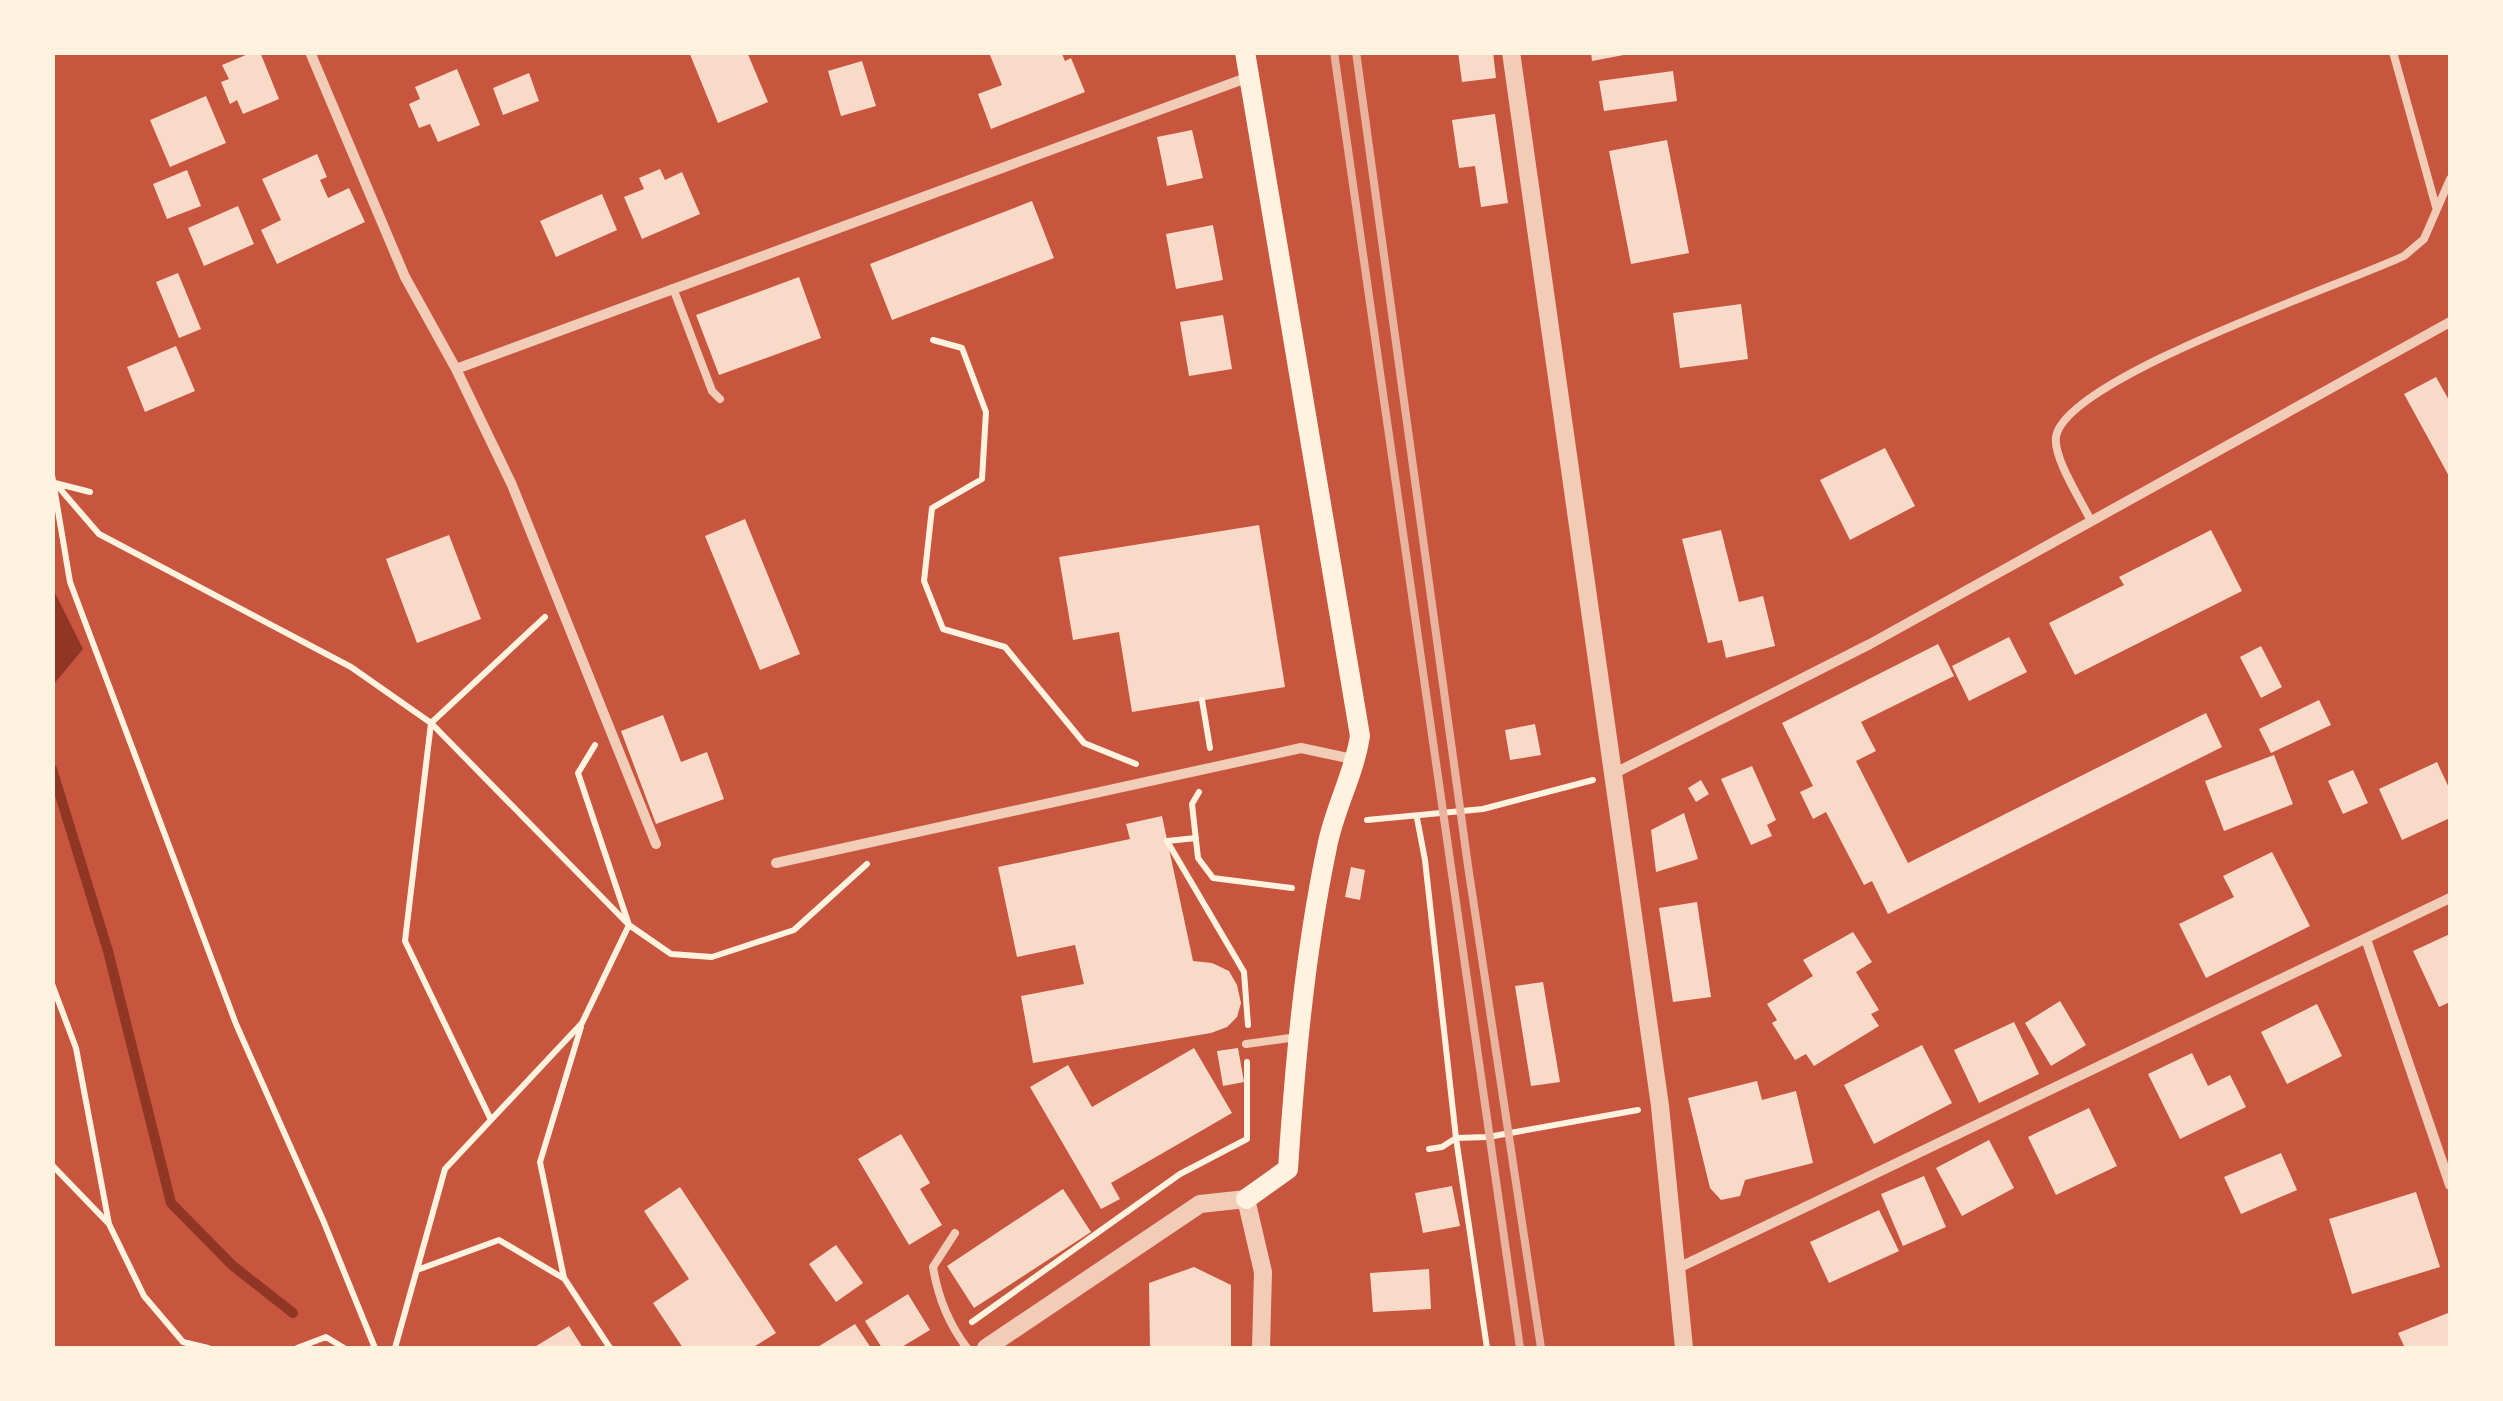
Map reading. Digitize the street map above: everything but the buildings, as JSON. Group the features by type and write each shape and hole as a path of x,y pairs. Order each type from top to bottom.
{"main road":[{"path":"1245,52 1360,736 1356,760 1327,844 1296,1037 1288,1169 1246,1198"}],"street":[{"path":"310,52 405,277 456,369 512,485 656,844"},
{"path":"1511,52 1660,1106 1684,1348"},
{"path":"456,369 1249,77"},
{"path":"1613,774 1870,644 2450,322"},
{"path":"776,863 1300,748 1356,760"},
{"path":"1674,1269 2450,898"},
{"path":"2366,939 2450,1184"},
{"path":"986,1348 1200,1204 1246,1198 1262,1272 1261,1348"}],"lane":[{"path":"2393,52 2436,207"},
{"path":"2091,522 2060,460 2056,438 2064,418 2106,386 2164,356 2404,256 2424,239 2450,179"},
{"path":"673,288 712,391 720,399"},
{"path":"1246,1044 1296,1037"},
{"path":"954,1233 933,1267 938,1295 967,1348"}],"path":[{"path":"932,340 962,348 986,412 982,479 932,508 924,581 943,629 1005,647 1084,743 1170,777"},
{"path":"54,479 90,492"},
{"path":"54,479 99,534 352,667 431,723 629,925 671,954 712,958 794,930 871,861 879,841"},
{"path":"54,479 70,582 236,1024 375,1348"},
{"path":"491,1120 405,941 431,723 560,604"},
{"path":"1202,700 1214,767 1192,804 1198,858 1213,878 1292,888"},
{"path":"608,722 578,774 629,925 582,1023 540,1162 564,1278 610,1348"},
{"path":"1368,820 1483,810 1613,774"},
{"path":"1417,818 1456,1138 1487,1348"},
{"path":"956,1333 1142,1199 1247,1139 1246,1044 1250,1013 1244,972 1168,841 1196,838"},
{"path":"52,984 76,1048 109,1224 144,1296 183,1342 208,1348"},
{"path":"395,1348 445,1169 582,1023"},
{"path":"1429,1149 1442,1147 1456,1138 1488,1137 1660,1106"},
{"path":"52,1164 109,1224"},
{"path":"417,1270 499,1240 564,1278"},
{"path":"297,1348 326,1337 344,1348"}],"shaded area":[{"path":"53,589 83,649 52,685"}],"waterway":[{"path":"52,769 108,951 171,1203 233,1266 293,1313"}],"railway":[{"path":"1334,52 1520,1348"},
{"path":"1356,52 1468,866 1541,1348"}]}
